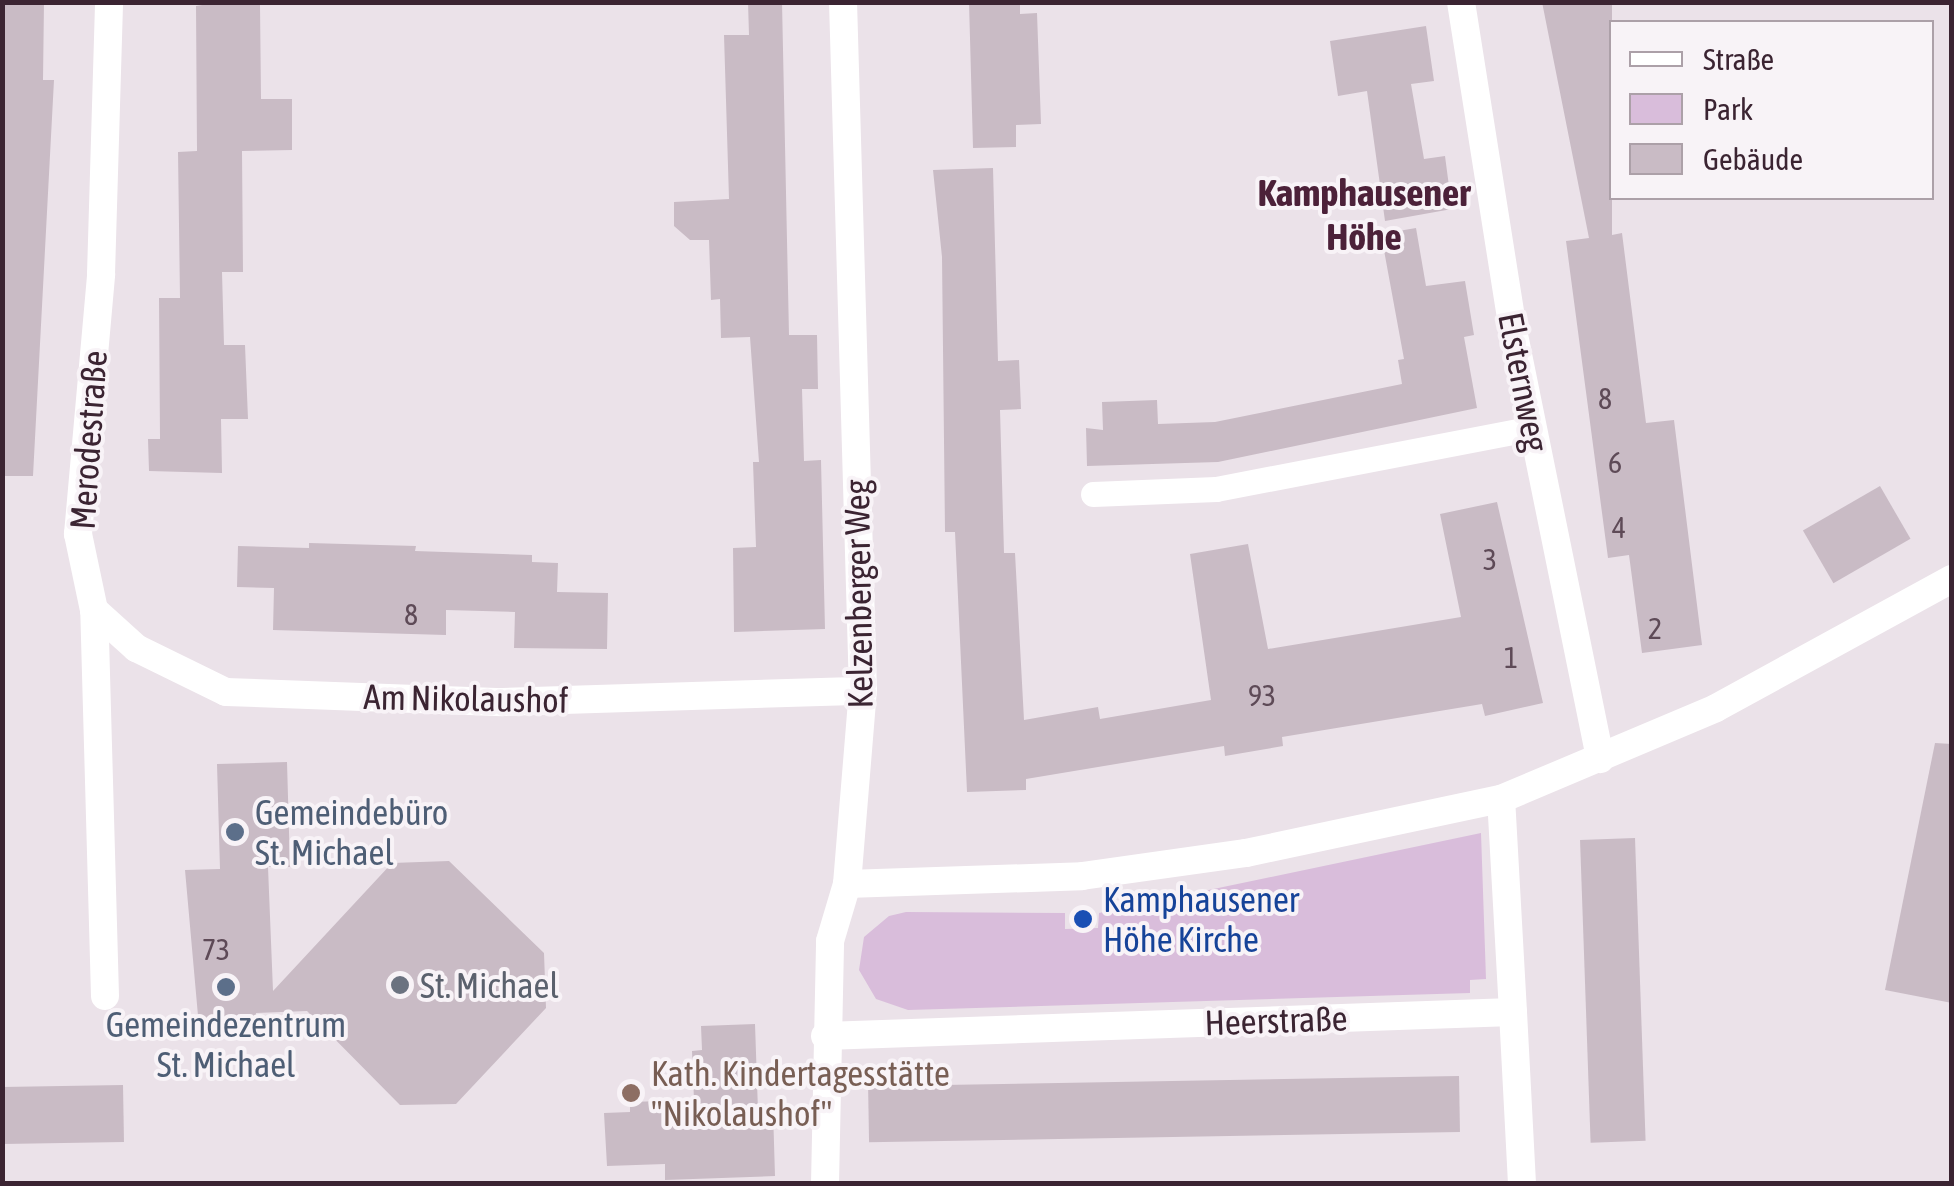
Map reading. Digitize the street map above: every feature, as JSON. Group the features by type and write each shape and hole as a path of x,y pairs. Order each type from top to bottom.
{"street":[{"name":"Merodestraße","path":"105,996 94,610 78,534 102,274 110,2"},
{"name":"Kelzenberger Weg","path":"825,1184 825,1036 830,942 847,884 863,692 843,2"},
{"name":"Elsternweg","path":"1462,2 1480,147 1532,428 1600,759"},
{"path":"847,884 1082,876 1246,852 1501,799 1716,708 1952,579"},
{"name":"Am Nikolaushof","path":"94,610 136,648 226,692 503,702 863,692"},
{"path":"1501,799 1522,1184"},
{"name":"Heerstraße","path":"825,1036 1514,1012"}],"lane":[{"path":"1093,494 1216,489 1532,428"}],"green space":[{"path":"1481,833 1486,979 1470,980 1470,993 908,1010 876,999 859,970 864,937 889,916 906,912 1065,913 1065,929 1098,928 1099,913"}],"building":[{"path":"2,2 44,2 43,80 54,80 33,476 2,476"},
{"path":"221,2 260,5 261,99 292,99 292,150 242,151 243,272 222,272 224,345 245,345 248,419 221,419 222,473 149,471 148,439 160,439 159,298 180,298 178,152 197,151 196,6"},
{"path":"748,2 782,2 789,335 817,335 818,389 802,389 804,461 821,460 825,629 734,632 733,548 756,547 753,462 759,462 750,337 721,338 720,299 711,300 709,240 690,240 674,226 674,202 729,199 724,35 749,35"},
{"path":"969,2 1020,2 1020,14 1037,13 1041,124 1016,125 1016,147 973,148"},
{"path":"1542,2 1612,2 1612,235 1622,233 1646,423 1674,420 1702,645 1642,653 1629,555 1608,558 1566,241 1589,238"},
{"path":"1426,26 1434,81 1411,84 1424,159 1445,156 1452,209 1385,221 1367,91 1338,96 1330,41"},
{"path":"993,168 998,361 1019,360 1021,409 1000,410 1004,553 1015,553 1024,720 1098,707 1100,719 1211,700 1190,554 1248,544 1268,649 1461,617 1440,514 1497,502 1543,703 1485,716 1482,704 1282,737 1283,746 1225,756 1224,746 1026,779 1026,790 967,792 955,532 945,532 942,257 933,170"},
{"path":"1416,228 1426,286 1465,281 1474,335 1464,337 1477,408 1218,462 1087,466 1086,428 1103,430 1102,402 1157,400 1158,424 1215,422 1402,384 1398,360 1404,359 1381,234"},
{"path":"1880,486 1910,539 1833,583 1803,530"},
{"path":"309,543 532,555 532,562 558,563 557,592 608,593 607,649 514,648 515,612 446,610 446,635 273,630 274,588 237,587 238,546 309,548"},
{"path":"1935,743 1952,744 1952,1003 1885,990"},
{"name":"St. Michael","path":"287,762 290,867 268,867 273,991 392,863 449,861 544,953 546,1008 456,1104 400,1105 307,1011 256,1013 257,1036 200,1038 185,870 220,869 217,764"},
{"path":"1635,838 1646,1141 1591,1143 1580,840"},
{"path":"755,1024 758,1111 773,1110 775,1176 665,1180 665,1164 607,1166 604,1113 630,1112 630,1102 694,1100 692,1051 702,1050 701,1026"},
{"path":"1459,1076 1460,1132 869,1142 868,1086"},
{"path":"123,1085 124,1142 3,1144 2,1087"}],"place":[{"name":"Gemeindebüro St. Michael","path":"235,832"},
{"name":"Kamphausener Höhe Kirche","path":"1083,919"},
{"name":"St. Michael","path":"400,985"},
{"name":"Gemeindezentrum St. Michael","path":"226,987"},
{"name":"Kath. Kindertagesstätte \"Nikolaushof\"","path":"631,1093"}],"district":[{"name":"Kamphausener Höhe","path":"1364,215"}]}
